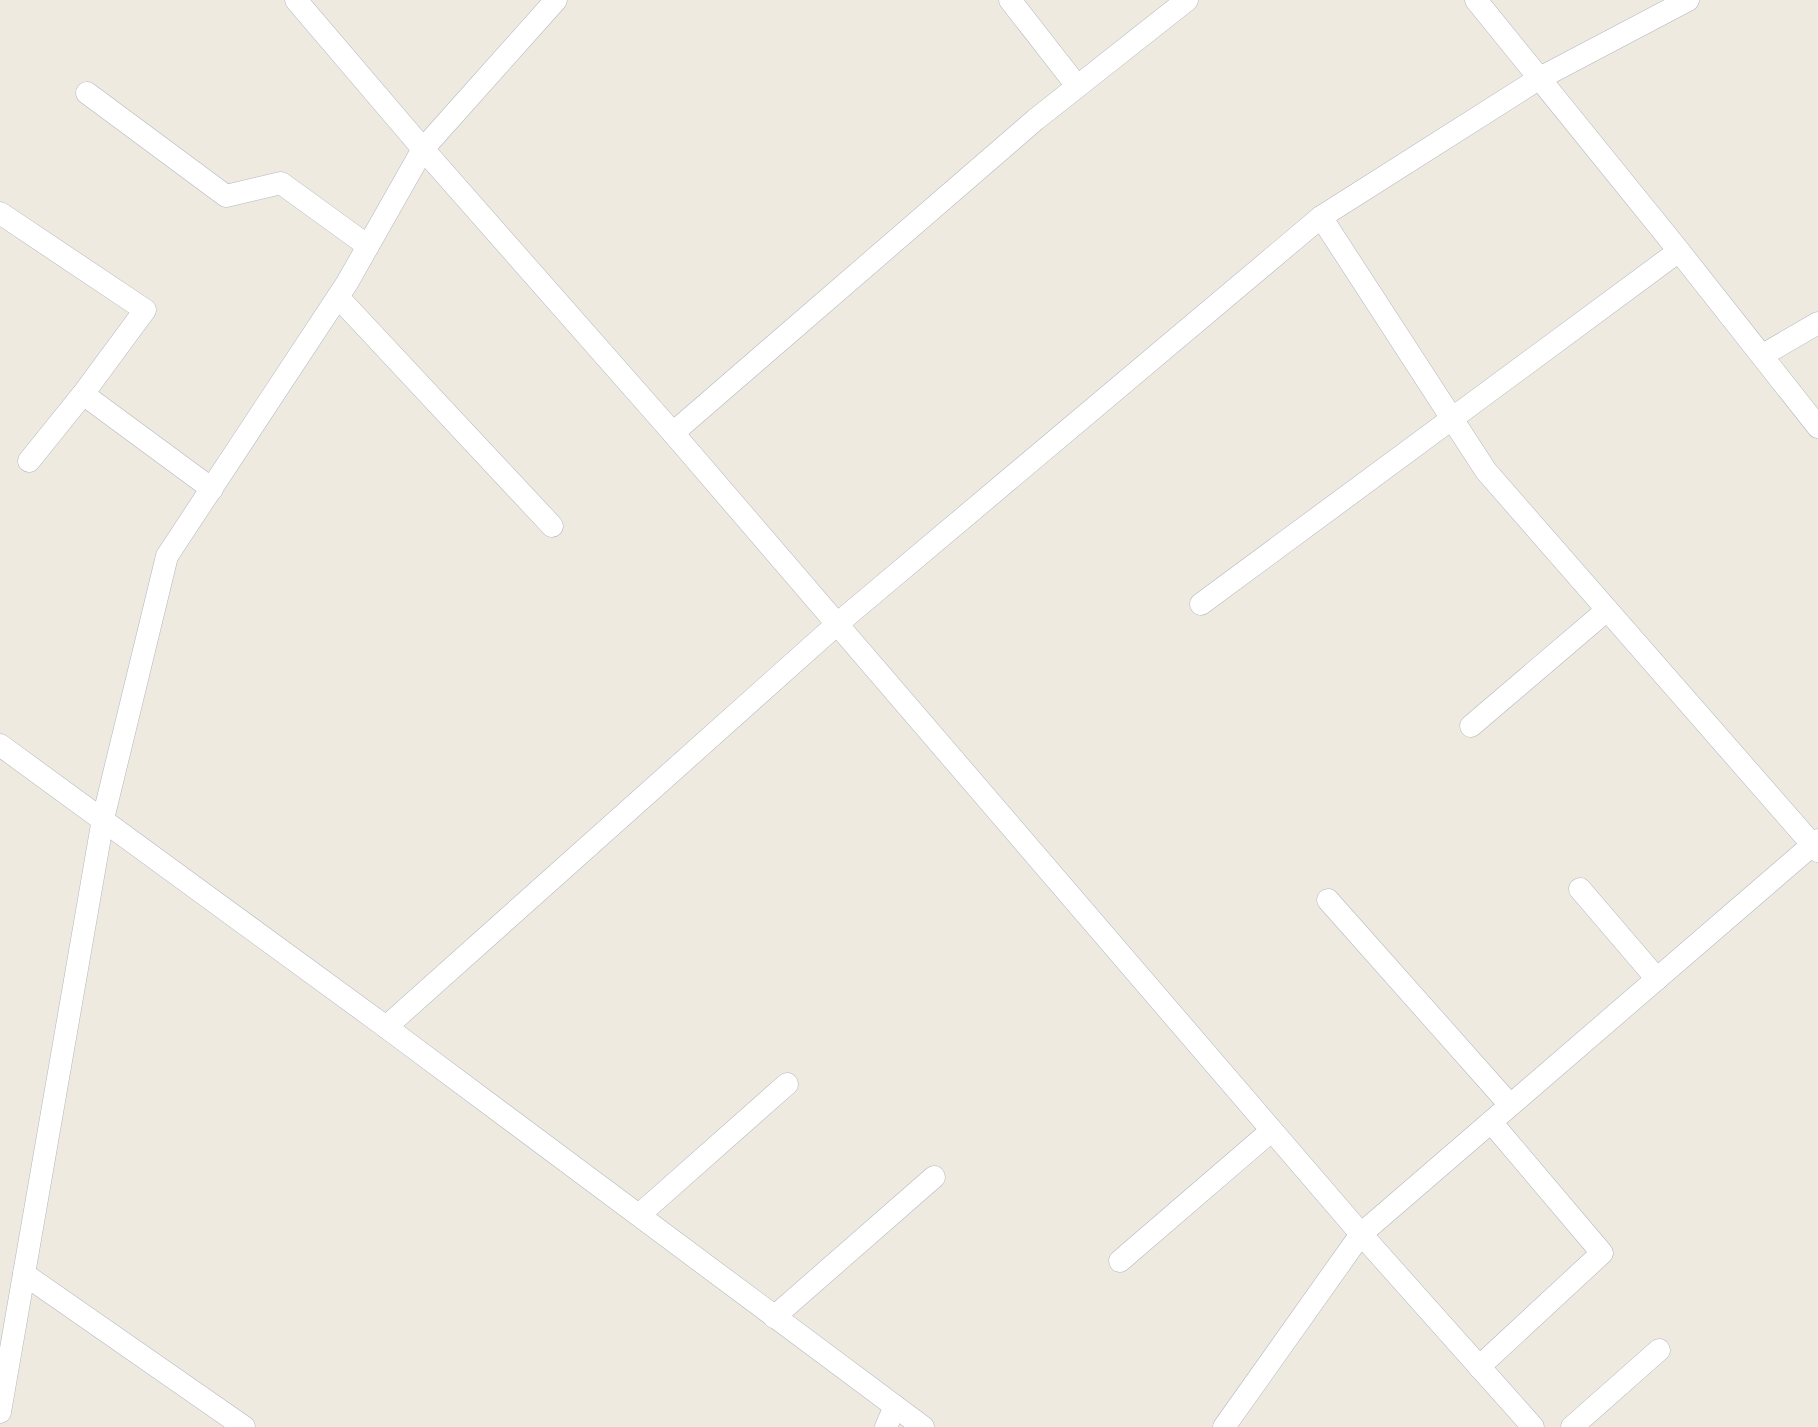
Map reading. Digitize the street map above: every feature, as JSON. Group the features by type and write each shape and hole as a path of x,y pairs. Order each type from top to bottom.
{"street":[{"path":"296,0 423,149 673,433 1271,1131 1533,1427"},
{"path":"0,1412 103,819 167,556 338,297 423,149 556,0"},
{"path":"1010,0 1077,86"},
{"path":"673,433 1029,125 1187,0"},
{"path":"1476,0 1763,355 1818,427"},
{"path":"386,1026 836,625 1321,217 1540,78 1688,0"},
{"path":"87,93 226,196 281,183 368,246"},
{"path":"0,213 145,310 83,394 29,461"},
{"path":"1224,1427 1361,1234 1657,979 1816,845 1607,610 1486,471 1321,217"},
{"path":"1201,604 1679,251"},
{"path":"338,297 552,526"},
{"path":"1763,355 1818,322"},
{"path":"83,394 212,488"},
{"path":"1471,726 1607,610"},
{"path":"0,745 386,1026 923,1427"},
{"path":"1580,889 1657,979"},
{"path":"1328,900 1510,1106"},
{"path":"639,1215 787,1084"},
{"path":"1479,1367 1602,1252 1490,1122"},
{"path":"1120,1261 1271,1131"},
{"path":"774,1317 934,1177"},
{"path":"24,1274 244,1427"},
{"path":"1572,1427 1659,1350"},
{"path":"886,1427 894,1406"}]}
